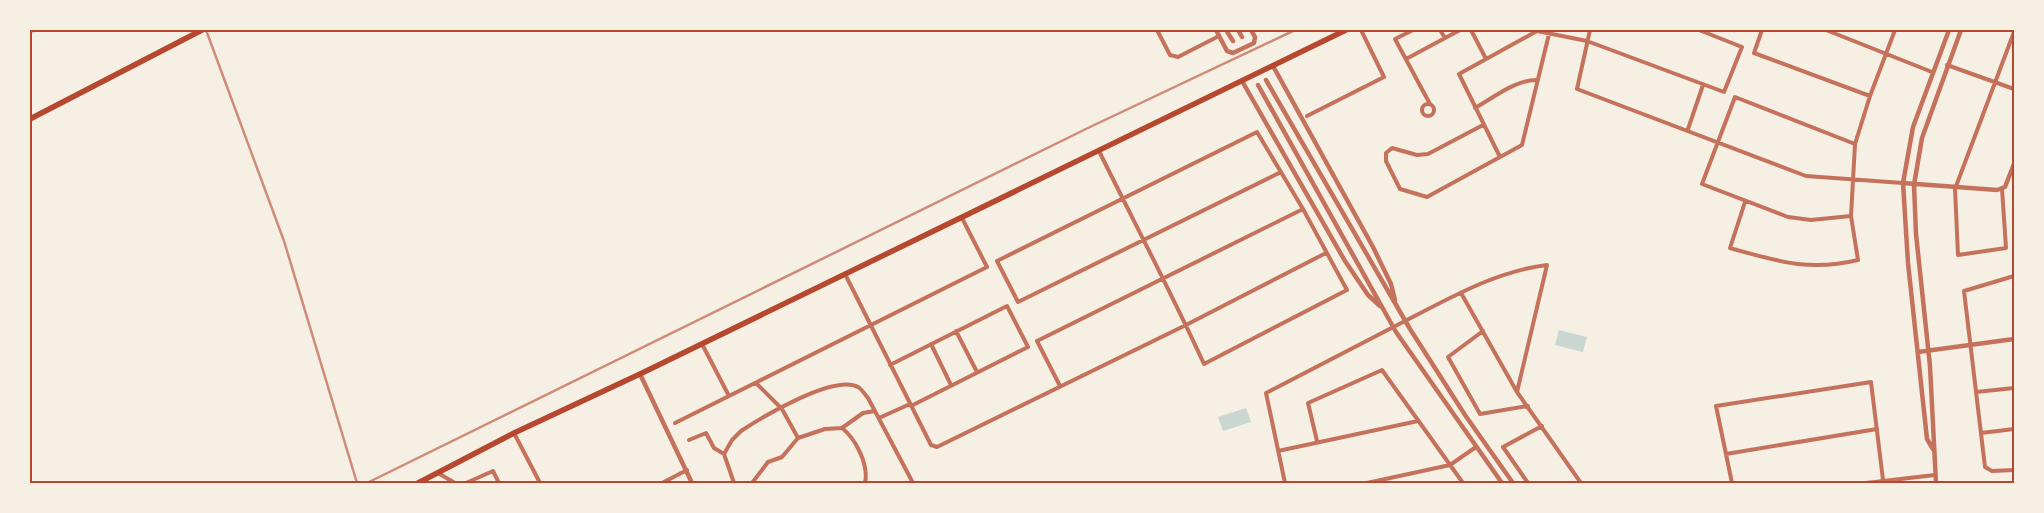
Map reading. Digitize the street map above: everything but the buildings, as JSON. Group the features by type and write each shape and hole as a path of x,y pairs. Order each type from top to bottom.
{"main road":[{"path":"30,119 202,30"},
{"path":"418,483 514,433 702,344 1346,30"}],"street":[{"path":"1158,30 1170,55 1178,57 1219,36"},
{"path":"1216,30 1228,51 1234,53 1254,43 1256,37 1251,30"},
{"path":"1226,30 1233,41"},
{"path":"1238,30 1242,37"},
{"path":"1307,116 1384,77 1361,30"},
{"path":"1413,30 1395,40 1430,104"},
{"path":"1440,30 1444,38"},
{"path":"1406,59 1460,30"},
{"path":"1470,30 1486,59"},
{"path":"1590,30 1577,89 1688,129 1718,143 1806,176 1955,189 2002,189 2006,185 2014,164"},
{"path":"1500,157 1459,74 1537,31 1549,31 1587,41 1724,92 1742,47 1699,30"},
{"path":"1762,30 1754,53 1870,96"},
{"path":"1826,30 1932,72"},
{"path":"1745,202 1730,248 1794,265 1834,266 1858,260 1851,216 1855,144 1885,53 1895,30"},
{"path":"1933,449 1927,439 1908,263 1903,183 1910,139 1932,72 1949,30"},
{"path":"1936,483 1933,449 1936,439 1919,262 1914,185 1922,138 1961,30"},
{"path":"1483,125 1428,154 1417,155 1392,148 1386,152 1386,161 1400,189 1427,196 1522,145 1549,31"},
{"path":"2002,189 2006,248 1958,255 1955,189 2014,32"},
{"path":"1947,65 2014,90"},
{"path":"1273,66 1373,247 1391,284 1397,307"},
{"path":"1266,80 1410,329 1465,415 1513,483"},
{"path":"1475,108 1519,83 1536,80"},
{"path":"1242,81 1345,260 1368,295 1383,309"},
{"path":"1258,85 1396,332 1502,483"},
{"path":"1688,129 1703,85"},
{"path":"1851,216 1811,220 1788,217 1702,184 1735,97 1855,144"},
{"path":"1099,151 1123,199 1142,240 1164,280 1204,364 1347,290 1303,209 1281,172 1257,132 1123,199 997,262 1018,302 1142,240 1281,172"},
{"path":"1060,386 1037,341 1164,280 1303,209"},
{"path":"675,423 986,268 962,218"},
{"path":"845,274 931,445 937,447 1186,325 1326,253"},
{"path":"1284,483 1266,393 1461,293 1505,274 1547,265 1517,392"},
{"path":"2014,276 1964,291 1987,470 2014,470"},
{"path":"1461,293 1517,392 1581,483"},
{"path":"879,418 910,405 1028,347 1007,306 890,365"},
{"path":"956,331 977,372"},
{"path":"1483,331 1448,357 1480,414 1528,406"},
{"path":"1918,352 2014,339"},
{"path":"702,344 729,396"},
{"path":"931,344 951,385"},
{"path":"1317,442 1308,403 1382,370 1462,483"},
{"path":"640,374 692,483"},
{"path":"1732,483 1716,406 1871,382 1883,480"},
{"path":"756,384 782,409 798,438"},
{"path":"724,454 732,440 741,431 821,389 848,385 857,387 864,392 913,483"},
{"path":"1976,392 2014,388"},
{"path":"752,483 768,462 782,457 798,438 826,429 842,428 863,413 875,411"},
{"path":"1278,451 1418,421"},
{"path":"1528,483 1503,447 1542,426"},
{"path":"842,428 849,434 858,449 867,473 864,483"},
{"path":"1726,454 1877,429"},
{"path":"1981,433 2014,429"},
{"path":"514,433 540,483"},
{"path":"689,440 706,433 714,448 724,454 734,483"},
{"path":"1367,483 1450,465 1476,447"},
{"path":"662,483 687,470"},
{"path":"466,483 493,471 499,483"},
{"path":"436,472 455,483"},
{"path":"1866,483 1935,475"}],"shaded area":[{"path":"1559,330 1587,337 1583,352 1555,345"},
{"path":"1246,408 1251,422 1223,431 1218,417"}],"waterway":[{"path":"30,34 37,30"}],"railway":[{"path":"206,30 284,241 357,483"},
{"path":"367,483 1090,127 1295,30"}]}
